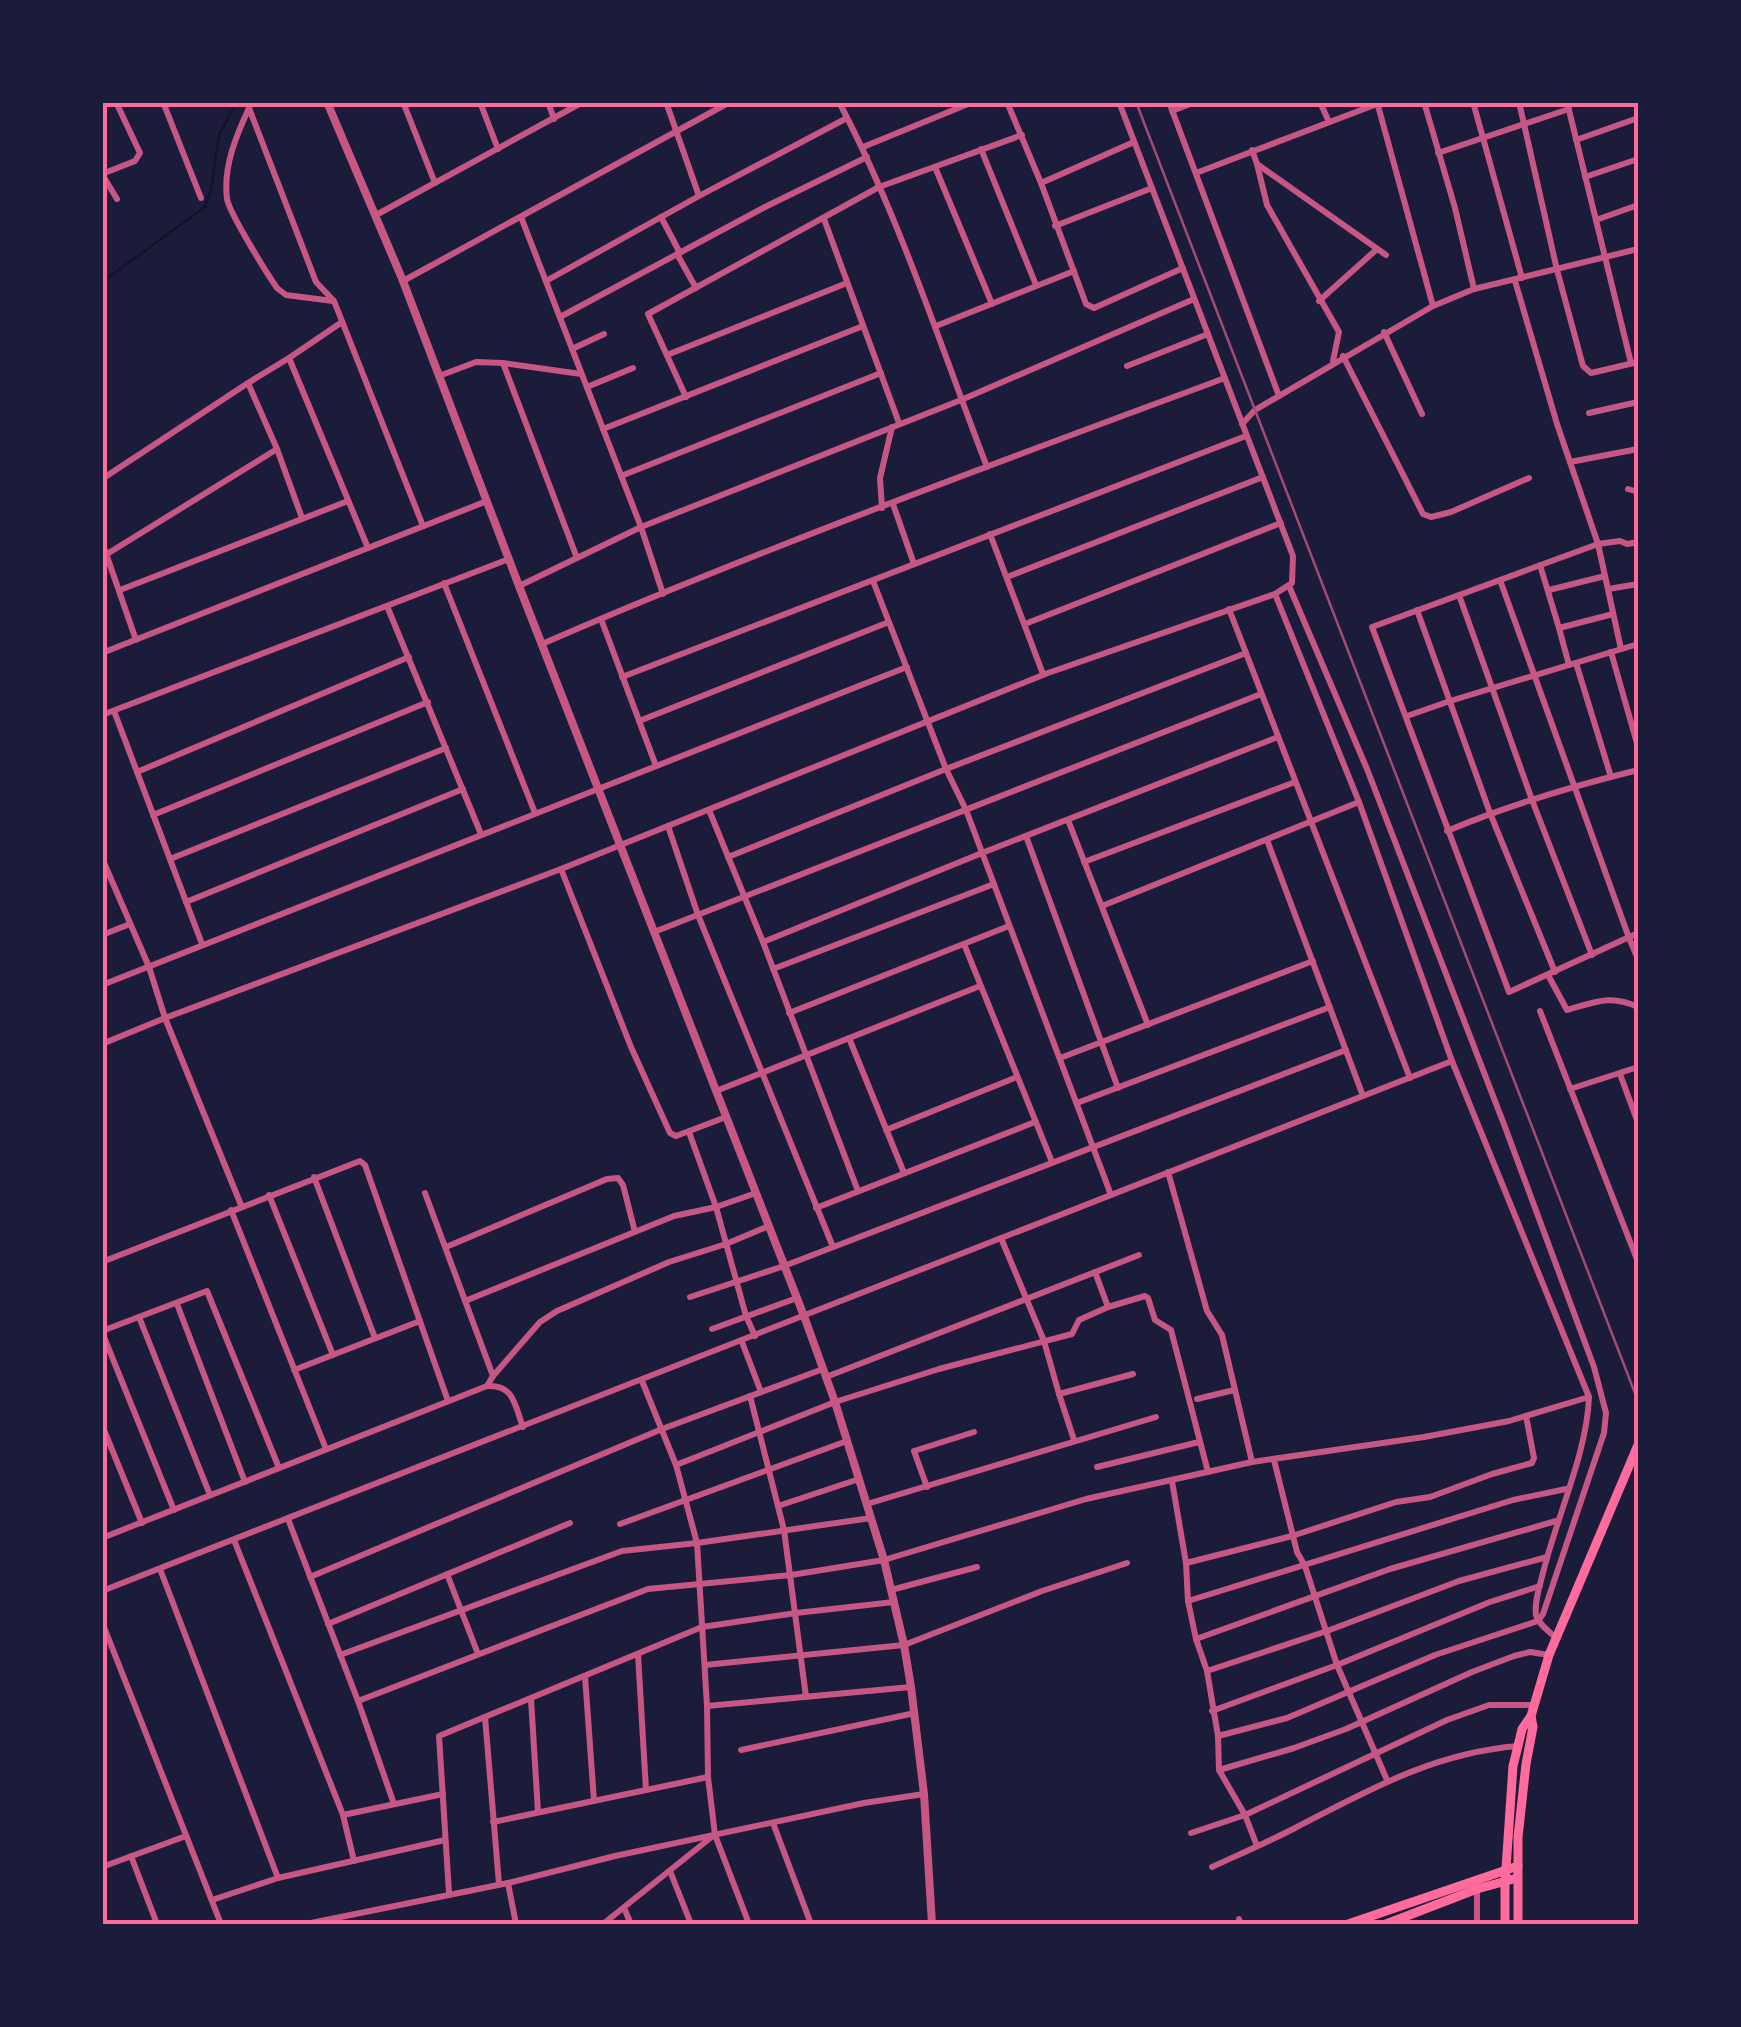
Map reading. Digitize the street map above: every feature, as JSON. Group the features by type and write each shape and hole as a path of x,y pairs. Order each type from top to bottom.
{"main road":[{"path":"1505,1924 1504,1883 1513,1766 1522,1729 1531,1716 1549,1655 1638,1445"},
{"path":"1518,1924 1518,1837 1533,1727 1531,1716"},
{"path":"1348,1924 1518,1866"},
{"path":"1386,1924 1477,1889 1518,1878"}],"street":[{"path":"116,102 140,154 135,161 102,174 118,199"},
{"path":"163,102 201,198"},
{"path":"328,102 403,280 836,1402 884,1560 904,1645 924,1794 932,1924"},
{"path":"403,102 435,183"},
{"path":"480,102 498,149"},
{"path":"548,102 554,119"},
{"path":"376,215 584,102"},
{"path":"666,102 699,196"},
{"path":"403,280 730,102"},
{"path":"838,102 863,147 988,466"},
{"path":"863,147 973,102"},
{"path":"1007,102 1086,304 1094,308 1183,268"},
{"path":"102,1044 562,869 1043,674 1289,586 1293,556 1119,102"},
{"path":"1169,102 1278,396"},
{"path":"1172,111 1194,102"},
{"path":"1320,102 1329,122"},
{"path":"1424,102 1474,289"},
{"path":"1472,102 1570,462 1598,544 1620,650"},
{"path":"1438,153 1524,124 1568,106 1635,363 1591,373 1583,366 1557,270 1524,124 1519,102"},
{"path":"1196,173 1377,103 1433,306"},
{"path":"250,105 316,282 334,301 423,526"},
{"path":"250,105 230,152 228,204 277,288 286,294 334,301"},
{"path":"546,281 847,118"},
{"path":"1576,140 1638,118"},
{"path":"686,396 648,314 879,187 1022,135"},
{"path":"1040,183 1134,142"},
{"path":"981,148 1036,285"},
{"path":"1252,150 1266,205 1338,332 1333,362"},
{"path":"560,318 765,207 867,157"},
{"path":"1585,177 1638,158"},
{"path":"1257,164 1386,256"},
{"path":"935,166 992,304"},
{"path":"1055,226 1152,188"},
{"path":"1596,220 1638,205"},
{"path":"521,217 641,527 663,594"},
{"path":"660,218 696,288"},
{"path":"824,219 896,424 880,478 882,508"},
{"path":"1319,301 1377,249"},
{"path":"1242,425 1255,410 1433,306 1474,289 1638,249"},
{"path":"936,326 1074,271"},
{"path":"667,354 847,283"},
{"path":"519,586 641,527 962,400 1194,298"},
{"path":"102,479 342,322"},
{"path":"603,429 863,326"},
{"path":"1384,332 1422,414"},
{"path":"572,349 604,334"},
{"path":"1127,366 1208,334"},
{"path":"1344,356 1423,514 1431,518 1450,512 1529,478"},
{"path":"289,358 368,548"},
{"path":"439,376 476,362 503,362 582,374"},
{"path":"503,362 577,558"},
{"path":"587,386 633,368"},
{"path":"621,476 880,373"},
{"path":"542,644 988,466 1225,378"},
{"path":"248,383 302,518"},
{"path":"1589,413 1638,402"},
{"path":"622,678 1246,436"},
{"path":"107,554 277,449"},
{"path":"1570,462 1638,449"},
{"path":"1007,577 1262,476"},
{"path":"1628,489 1638,492"},
{"path":"120,590 348,501"},
{"path":"102,653 486,501"},
{"path":"893,504 914,564"},
{"path":"1025,624 1281,523"},
{"path":"990,534 1043,674"},
{"path":"102,542 136,640"},
{"path":"1638,542 1598,544 1372,626 1509,992 1638,933"},
{"path":"102,715 510,559"},
{"path":"1540,565 1611,777"},
{"path":"1549,590 1605,576"},
{"path":"873,580 966,810 1112,1194"},
{"path":"1500,580 1638,958"},
{"path":"444,584 535,813"},
{"path":"1608,589 1638,584"},
{"path":"1218,1736 1286,1718 1436,1656 1538,1621 1604,1432 1606,1412 1505,1127 1367,770 1289,586"},
{"path":"1275,594 1359,802 1452,1061 1590,1397 1588,1420 1557,1520 1536,1612 1538,1621 1556,1638"},
{"path":"1459,595 1592,955"},
{"path":"387,606 480,834"},
{"path":"1229,609 1410,1078"},
{"path":"1417,610 1490,813 1568,1010 1606,999 1638,1006"},
{"path":"1559,628 1613,614"},
{"path":"601,619 656,766"},
{"path":"639,721 889,622"},
{"path":"1407,716 1638,644"},
{"path":"1611,652 1638,748"},
{"path":"728,857 1246,653"},
{"path":"137,772 408,657"},
{"path":"102,985 907,668"},
{"path":"654,932 1261,694"},
{"path":"153,816 428,702"},
{"path":"114,711 202,944"},
{"path":"763,942 1278,737"},
{"path":"170,858 446,748"},
{"path":"1446,830 1575,786 1638,773"},
{"path":"1084,862 1295,782"},
{"path":"186,902 463,789"},
{"path":"1102,906 1359,802"},
{"path":"708,810 858,1191"},
{"path":"1068,820 1148,1024"},
{"path":"668,826 698,916 833,1247"},
{"path":"1026,836 1118,1088"},
{"path":"1267,840 1363,1096"},
{"path":"102,858 107,880 148,967 241,1206"},
{"path":"562,869 631,1047 670,1133 676,1136 726,1117"},
{"path":"773,970 994,884"},
{"path":"102,935 130,924"},
{"path":"789,1012 1010,926"},
{"path":"964,944 1052,1162"},
{"path":"1060,1058 1312,961"},
{"path":"716,1091 980,986"},
{"path":"1077,1103 1330,1007"},
{"path":"1540,1011 1638,1262"},
{"path":"849,1038 904,1173"},
{"path":"690,1297 784,1266 1346,1050"},
{"path":"102,1591 1452,1061"},
{"path":"1570,1089 1638,1067"},
{"path":"1620,1074 1638,1122"},
{"path":"886,1130 1017,1077"},
{"path":"816,1208 1035,1122"},
{"path":"688,1132 755,1336"},
{"path":"102,1262 314,1177 356,1161 363,1162 448,1402"},
{"path":"1168,1172 1206,1306 1222,1335 1252,1462"},
{"path":"314,1177 375,1338"},
{"path":"446,1247 607,1178 618,1178 623,1185 635,1232"},
{"path":"465,1301 674,1216 716,1208 756,1192"},
{"path":"425,1193 493,1376"},
{"path":"268,1195 332,1355"},
{"path":"231,1210 326,1449"},
{"path":"487,1386 546,1317 669,1262 769,1226"},
{"path":"1001,1238 1044,1341 1074,1441"},
{"path":"310,1577 662,1429 825,1373 1138,1256"},
{"path":"1095,1272 1108,1307"},
{"path":"174,1510 102,1332 139,1317 207,1291 279,1468"},
{"path":"676,1465 836,1402 1074,1333 1078,1320 1146,1296 1154,1319 1171,1330 1208,1472"},
{"path":"712,1329 797,1298"},
{"path":"176,1304 245,1482"},
{"path":"139,1317 210,1496"},
{"path":"294,1370 420,1320"},
{"path":"742,1342 761,1392"},
{"path":"1059,1394 1133,1374"},
{"path":"642,1380 676,1465 697,1543 708,1777 716,1835 749,1924"},
{"path":"102,1538 487,1386 500,1385 509,1392 523,1427"},
{"path":"1197,1399 1234,1390"},
{"path":"750,1396 784,1530 806,1697"},
{"path":"358,1700 648,1589 791,1575 884,1560 1086,1499 1252,1462 1424,1437 1526,1416 1590,1397"},
{"path":"867,1504 1156,1416"},
{"path":"1186,1563 1292,1536 1396,1502 1430,1497 1532,1463 1526,1416"},
{"path":"102,1426 142,1522"},
{"path":"926,1486 914,1451 974,1432"},
{"path":"620,1524 847,1442"},
{"path":"1096,1466 1199,1442"},
{"path":"1274,1460 1297,1552 1337,1664 1387,1780"},
{"path":"778,1506 859,1480"},
{"path":"1172,1480 1188,1600 1207,1671 1218,1736 1219,1770 1257,1846"},
{"path":"1188,1600 1512,1500 1568,1488"},
{"path":"340,1655 622,1550 870,1518"},
{"path":"288,1519 394,1804"},
{"path":"1196,1639 1390,1569 1557,1520"},
{"path":"328,1624 570,1523"},
{"path":"234,1540 343,1815 354,1861"},
{"path":"1207,1671 1327,1632 1459,1582 1547,1557"},
{"path":"704,1664 904,1645 1127,1564"},
{"path":"891,1590 977,1566"},
{"path":"160,1568 278,1878"},
{"path":"448,1574 478,1654"},
{"path":"1212,1711 1540,1586"},
{"path":"449,1894 440,1736 702,1627 894,1602"},
{"path":"102,1622 106,1642 221,1924"},
{"path":"1219,1770 1294,1748 1514,1656 1530,1652 1549,1655"},
{"path":"638,1654 646,1790"},
{"path":"585,1676 594,1801"},
{"path":"707,1706 911,1687"},
{"path":"530,1698 538,1812"},
{"path":"1191,1834 1245,1816 1447,1720 1489,1705 1534,1704"},
{"path":"741,1750 914,1712"},
{"path":"485,1718 493,1822 503,1883 516,1924"},
{"path":"1212,1868 1387,1780 1434,1762 1518,1746"},
{"path":"493,1822 708,1777"},
{"path":"343,1815 443,1794"},
{"path":"306,1924 773,1822 924,1794"},
{"path":"773,1822 811,1924"},
{"path":"602,1924 716,1835"},
{"path":"102,1867 186,1836"},
{"path":"212,1900 278,1878 446,1840"},
{"path":"131,1856 157,1924"},
{"path":"670,1871 691,1924"},
{"path":"1477,1889 1477,1924"},
{"path":"624,1908 630,1924"}],"waterway":[{"path":"102,282 205,207 219,135 237,102"}],"railway":[{"path":"1136,102 1638,1401"}]}
